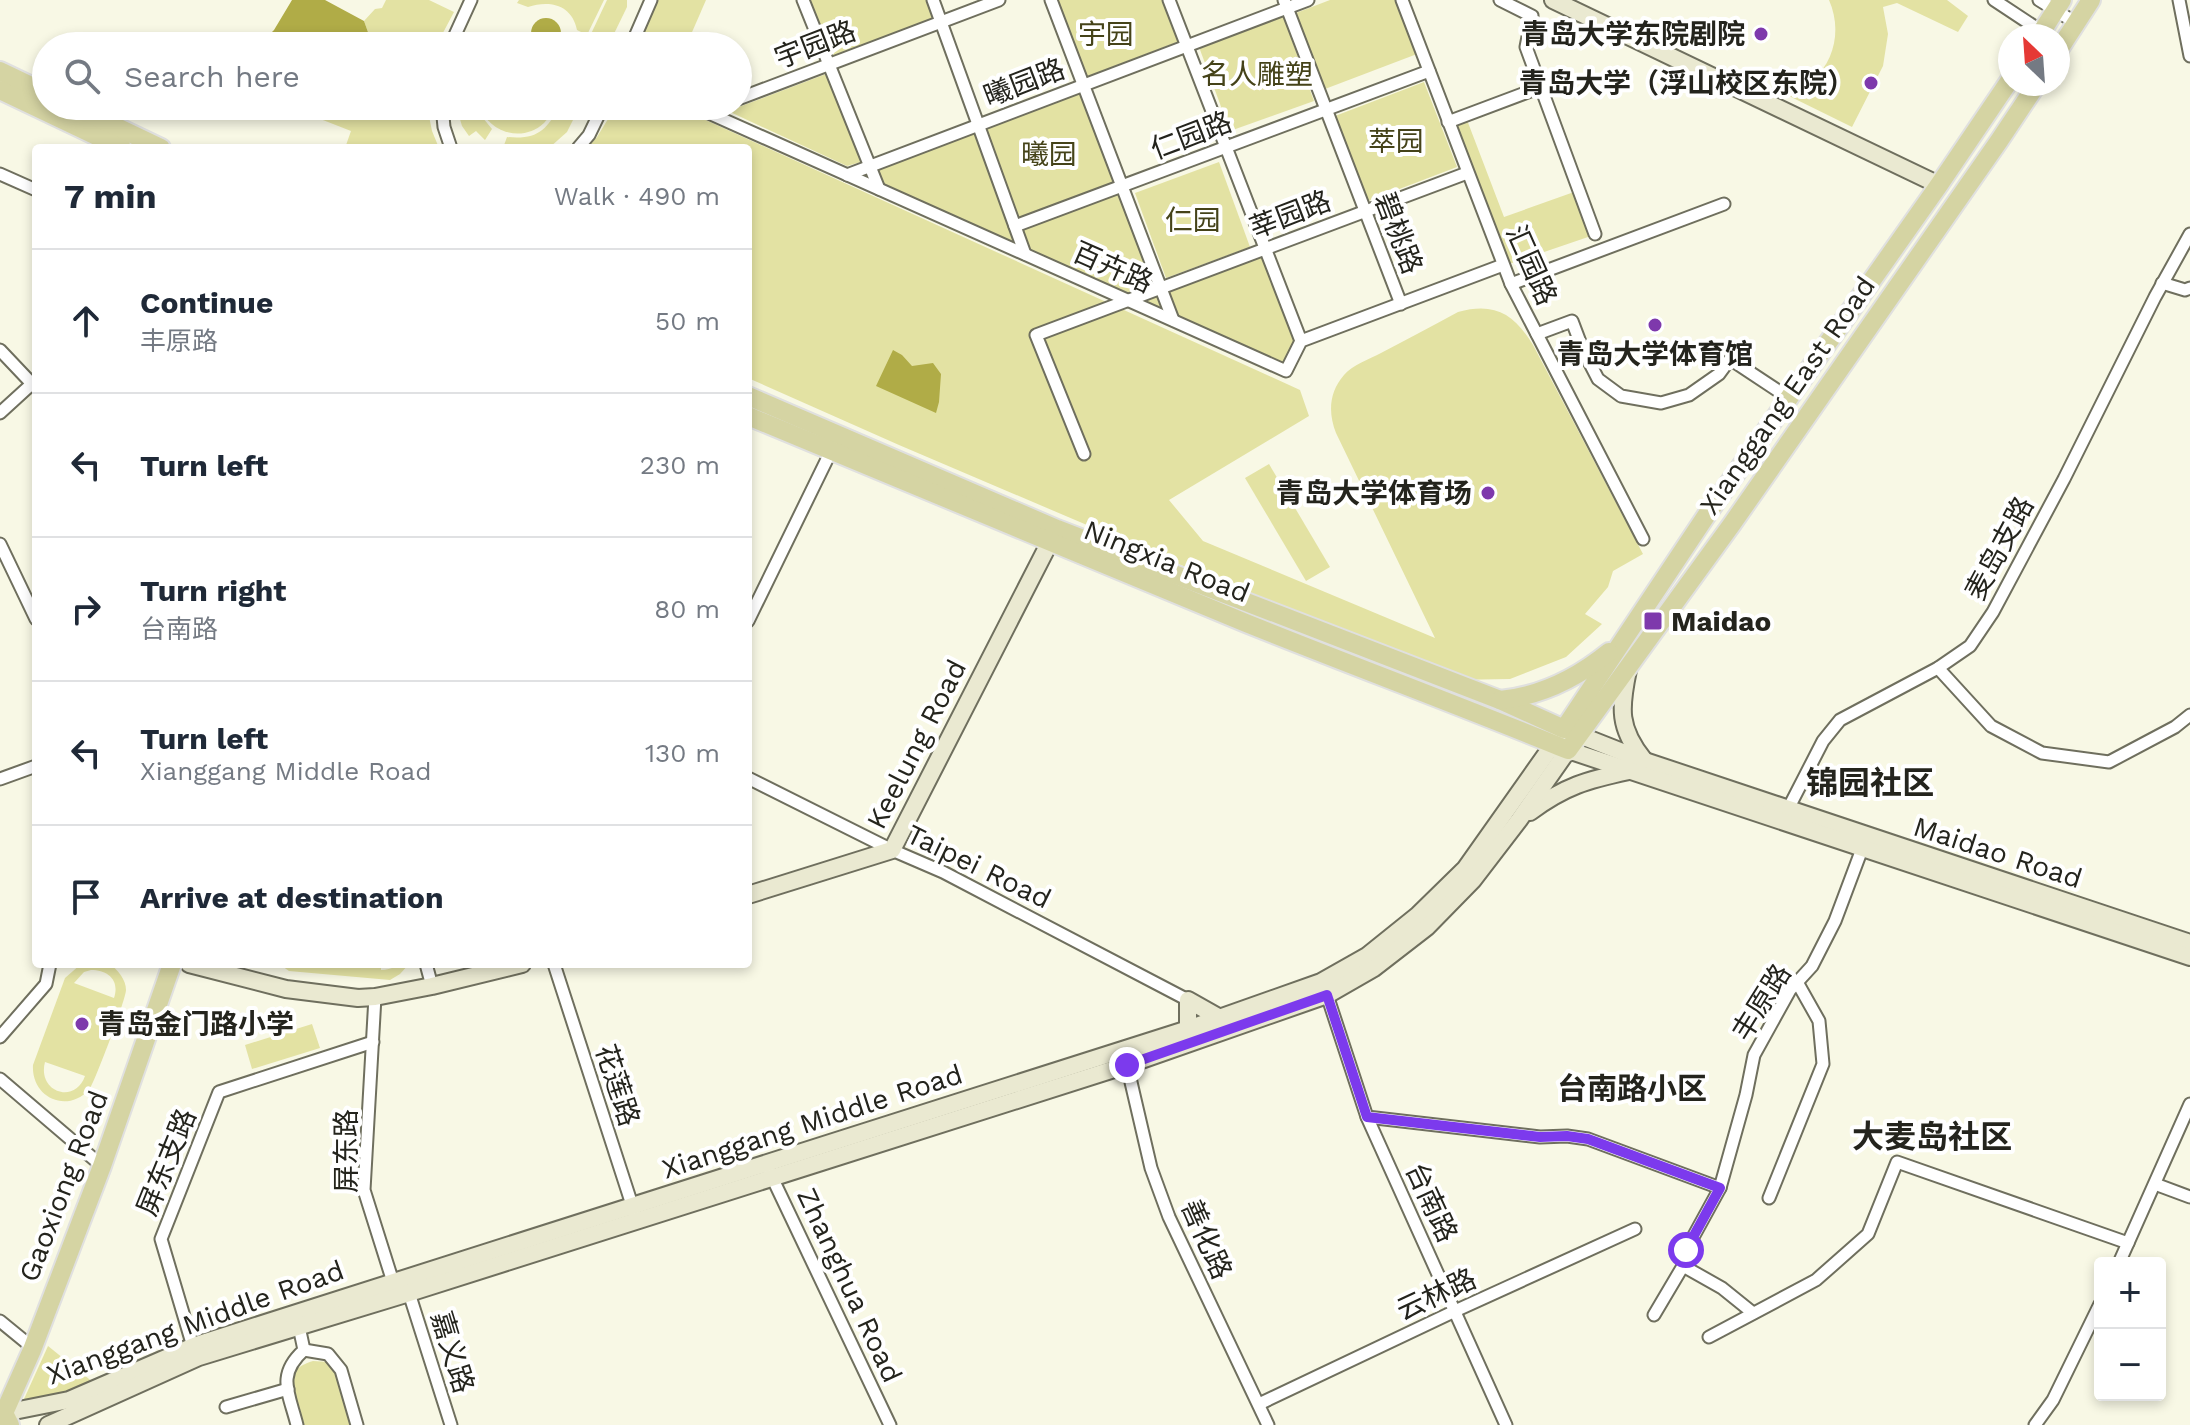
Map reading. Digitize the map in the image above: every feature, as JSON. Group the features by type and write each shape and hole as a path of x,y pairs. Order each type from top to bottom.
{"main road":[{"path":"1553,0 1939,185"},
{"path":"2070,27 2091,0"},
{"path":"0,71 32,86"},
{"path":"0,90 32,105"},
{"name":"Xianggang East Road","path":"1566,740 1624,640 1708,513 1999,96"},
{"name":"Xianggang East Road","path":"1566,740 1628,670 2029,96"},
{"path":"63,120 114,144"},
{"path":"102,120 153,144"},
{"name":"Ningxia Road","path":"752,398 836,442 1380,677 1475,712 1566,740"},
{"name":"Ningxia Road","path":"752,417 836,442"},
{"name":"Ningxia Road","path":"1053,536 1500,700 1566,740"},
{"name":"Keelung Road","path":"752,894 892,850 1053,536"},
{"path":"1500,700 1523,698 1551,688 1593,665 1624,640"},
{"path":"1519,820 1553,794 1639,766 1622,715 1621,703 1628,670"},
{"name":"Maidao Road","path":"1566,740 1785,815 2190,943"},
{"name":"Xianggang Middle Road","path":"770,1172 1228,1023 1327,995 1374,968 1427,927 1473,880 1519,820 1566,740"},
{"name":"Xianggang Middle Road","path":"1228,1023 1321,982 1367,956 1418,915 1465,869 1566,740"},
{"name":"Maidao Road","path":"1785,815 1862,849 2190,957"},
{"name":"Gaoxiong Road","path":"3,1416 33,1348 102,1166 171,968"},
{"path":"205,968 286,989 358,998 432,986 506,968"},
{"path":"1188,1037 1188,1000 1228,1023"},
{"name":"Xianggang Middle Road","path":"297,1320 393,1282 635,1214 1127,1065 1188,1037"},
{"name":"Xianggang Middle Road","path":"3,1416 69,1400 195,1352 297,1320 409,1293 635,1214"},
{"name":"Xianggang Middle Road","path":"48,1425 195,1352"}],"street":[{"path":"456,32 471,0"},
{"path":"637,32 651,0"},
{"path":"803,0 879,189"},
{"path":"933,0 1025,254"},
{"name":"宇园路","path":"752,94 999,0"},
{"path":"1051,0 1173,320"},
{"path":"1169,0 1301,341 1503,265"},
{"name":"曦园路","path":"847,175 1286,4 1308,0"},
{"name":"汇园路","path":"1402,0 1511,284 1643,539"},
{"path":"1500,0 1532,16 1526,47 1595,234"},
{"path":"1994,0 2028,24"},
{"path":"2039,0 2059,5 2076,23"},
{"path":"2179,0 2190,56"},
{"name":"碧桃路","path":"1286,4 1401,304"},
{"name":"仁园路","path":"1015,226 1429,71"},
{"path":"1448,122 1541,87"},
{"path":"443,120 450,144"},
{"path":"581,144 596,120"},
{"name":"百卉路","path":"724,120 1286,371 1301,341"},
{"name":"莘园路","path":"1084,454 1036,335 1467,173"},
{"path":"0,174 32,188"},
{"path":"1511,284 1724,204"},
{"name":"麦岛支路","path":"1785,815 1823,741 1840,720 1938,668 1970,646 1993,612 2190,234"},
{"path":"2162,283 2185,290 2190,288"},
{"path":"1537,334 1572,321 1598,379 1621,396 1661,403 1689,395 1719,374 1730,359 1789,398"},
{"path":"0,350 32,381"},
{"path":"0,413 32,386"},
{"path":"752,613 836,442"},
{"path":"0,544 32,611"},
{"path":"1938,668 1991,726 2042,753 2109,762 2175,727 2190,715"},
{"path":"0,779 32,767"},
{"name":"Taipei Road","path":"752,780 943,872 1188,1000"},
{"name":"丰原路","path":"1654,1315 1683,1266 1686,1250 1720,1188 1754,1055 1790,990 1812,966 1835,921 1862,849"},
{"path":"0,1037 46,984 49,968"},
{"path":"427,968 432,986"},
{"name":"花莲路","path":"555,968 635,1214"},
{"path":"1769,1198 1823,1064 1819,1021 1797,982"},
{"name":"台南路","path":"1327,995 1367,1117 1506,1425"},
{"name":"屏东路","path":"375,997 364,1190 393,1282"},
{"name":"屏东支路","path":"195,1352 161,1239 219,1092 373,1042"},
{"name":"善化路","path":"1127,1065 1151,1168 1169,1217 1268,1425"},
{"path":"0,1079 102,1166"},
{"path":"2122,1257 2190,1104"},
{"path":"1367,1117 1540,1137 1588,1139 1720,1188"},
{"path":"1709,1337 1816,1280 1868,1234 1897,1162 2128,1243"},
{"name":"Zhanghua Road","path":"770,1172 890,1425"},
{"path":"2155,1184 2190,1197"},
{"name":"云林路","path":"1259,1404 1635,1229"},
{"path":"1683,1266 1722,1288 1753,1313"},
{"path":"393,1282 409,1293"},
{"name":"嘉义路","path":"409,1293 451,1425"},
{"path":"2035,1425 2053,1400 2094,1316"},
{"path":"297,1320 304,1350"},
{"path":"0,1321 33,1348"},
{"path":"297,1425 286,1380 291,1362 304,1350"},
{"path":"304,1350 328,1354 341,1370 357,1425"},
{"path":"226,1407 288,1389"}],"green space":[{"path":"386,0 429,0 454,12 443,32 368,32 364,21 375,9 382,8"},
{"path":"519,0 604,0 588,32 577,30 570,15 559,6 544,4 528,7 517,3"},
{"path":"607,0 627,0 627,7 615,32 592,32"},
{"path":"654,0 706,0 692,32 641,32"},
{"path":"809,0 927,0 935,19 832,59"},
{"name":"宇园","path":"1057,0 1164,0 1180,41 1086,77"},
{"path":"1330,0 1397,0 1417,54 1325,89 1296,13"},
{"path":"1829,0 1947,0 1968,16 1958,32 1897,3 1883,7 1888,34 1883,66 1852,127 1787,95 1813,80 1830,57 1835,29"},
{"name":"名人雕塑","path":"1283,16 1314,101 1230,131 1199,47"},
{"path":"826,74 861,162 847,166 747,120 752,120 752,102"},
{"name":"萃园","path":"1424,82 1457,167 1368,201 1335,116"},
{"name":"曦园","path":"1081,89 1164,310 1028,250 982,127"},
{"path":"323,120 430,120 437,144 346,144 351,131"},
{"path":"460,120 485,120 492,129 485,140 476,131 469,136"},
{"path":"488,120 547,120 536,129 517,134 498,129"},
{"path":"573,120 567,132 554,144 504,144 507,137 533,135 550,122"},
{"path":"607,120 706,120 1300,390 1309,416 1169,500 1203,541 1435,638 1336,433 1331,410 1333,396 1339,382 1352,368 1458,312 1483,309 1502,313 1518,325 1533,345 1643,554 1613,571 1608,587 1585,614 1602,624 1566,657 1510,679 1451,680 752,380 752,144 591,144"},
{"path":"1467,120 1504,217 1574,192 1591,236 1509,264 1455,124"},
{"path":"975,132 1015,244 884,185 877,168"},
{"name":"仁园","path":"1219,162 1250,247 1166,278 1135,193"},
{"path":"1264,253 1297,341 1284,368 1176,316 1166,290"},
{"path":"1269,464 1330,567 1306,581 1245,478"},
{"path":"76,968 116,969 126,990 89,1090 70,1101 52,1098 38,1086 33,1065 65,978","holes":["84,972 103,972 114,981 114,998 74,983","45,1062 85,1076 73,1090 58,1091 46,1081"]},
{"path":"285,968 405,968 390,980 289,971"},
{"path":"312,1024 320,1048 252,1069 245,1045"},
{"path":"48,1346 94,1383 19,1410"},
{"path":"313,1361 329,1362 336,1372 351,1425 304,1425 293,1395 292,1379 302,1366"}],"shaded area":[{"path":"292,0 325,0 364,21 368,32 272,32"},
{"path":"546,18 559,27 561,32 531,32 536,23"},
{"path":"893,350 912,366 933,363 941,374 936,413 876,386"}],"place":[{"name":"青岛大学东院剧院","path":"1761,34"},
{"name":"青岛大学（浮山校区东院）","path":"1871,83"},
{"name":"青岛大学体育馆","path":"1655,325"},
{"name":"青岛大学体育场","path":"1488,493"},
{"name":"Maidao","path":"1653,621"},
{"name":"青岛金门路小学","path":"82,1024"}],"district":[{"name":"锦园社区","path":"1870,783"},
{"name":"台南路小区","path":"1632,1089"},
{"name":"大麦岛社区","path":"1932,1137"}],"route":[{"path":"1127,1065 1327,995 1367,1117 1540,1137 1588,1139 1720,1188 1686,1250"}]}
